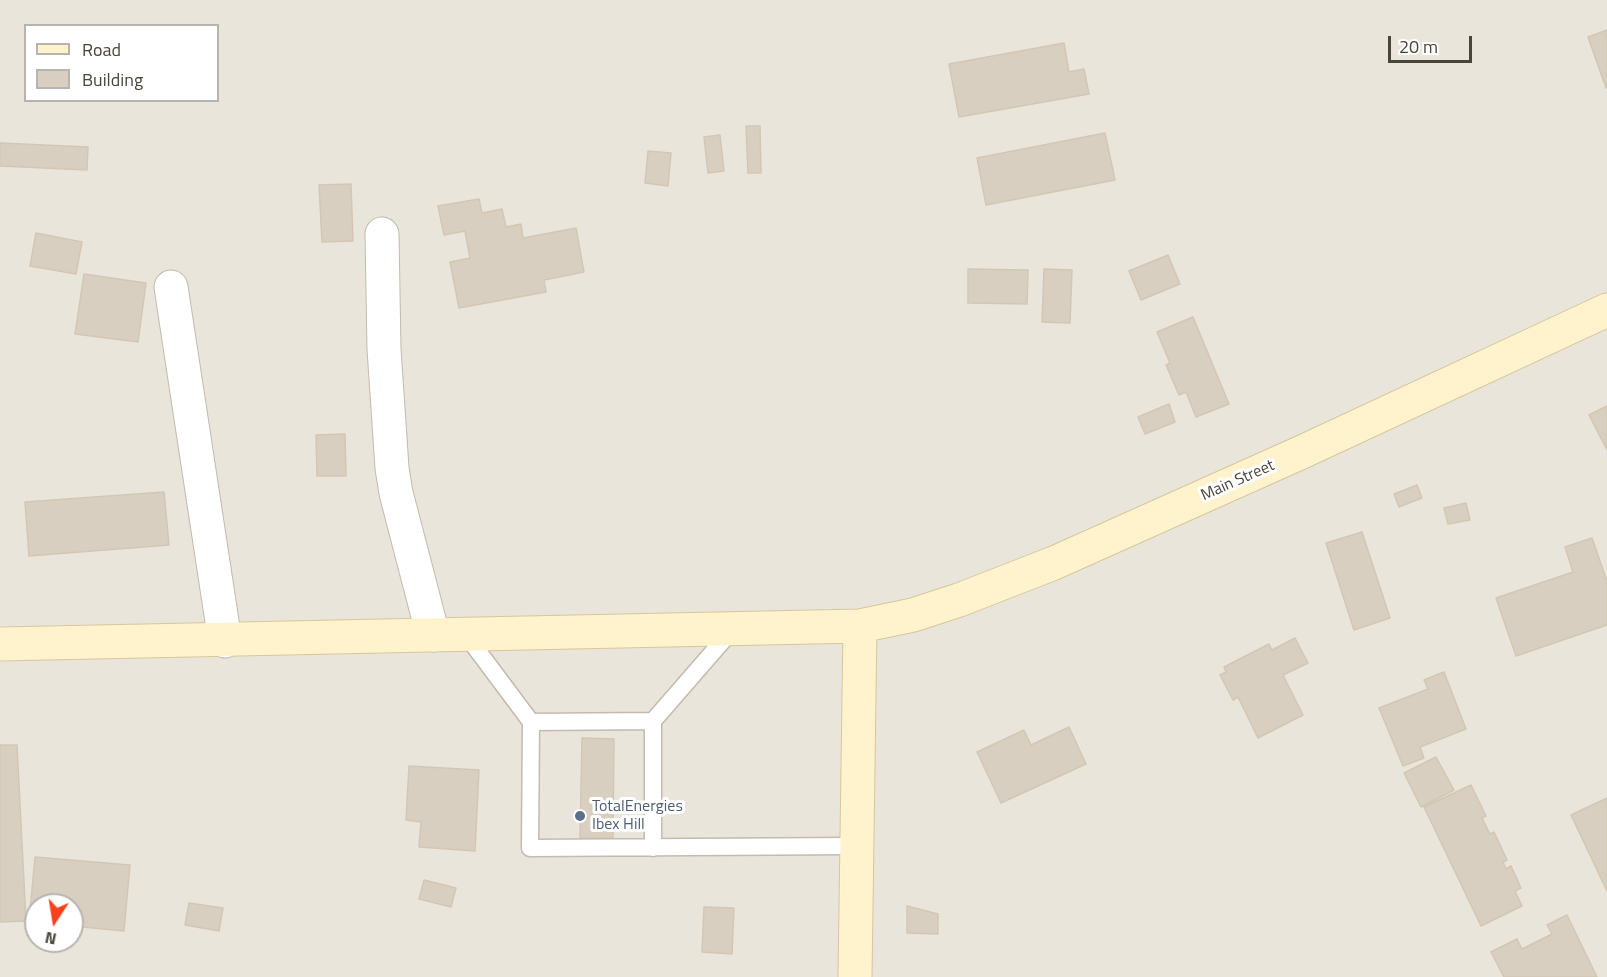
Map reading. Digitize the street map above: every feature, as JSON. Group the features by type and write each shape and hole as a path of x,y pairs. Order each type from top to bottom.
{"main road":[{"name":"Main Street","path":"0,644 860,626 913,615 959,600 1054,563 1291,457 1607,310"},
{"path":"855,977 860,626"}],"street":[{"path":"382,234 384,349 392,468 433,636"},
{"path":"171,287 225,640"}],"lane":[{"path":"653,848 653,722 733,629"},
{"path":"466,635 531,722 530,848 856,846"},
{"path":"531,722 653,722"}],"shaded area":[{"path":"0,0 1607,0 1607,977 0,977"}],"building":[{"path":"1607,30 1607,87 1606,88 1588,37"},
{"path":"1064,43 1069,72 1084,69 1089,94 959,117 949,64"},
{"path":"746,126 760,126 761,173 748,173"},
{"path":"1105,133 1115,180 986,205 977,158"},
{"path":"720,135 724,171 708,173 704,137"},
{"path":"0,143 88,147 87,170 0,166"},
{"path":"648,151 671,153 668,186 645,183"},
{"path":"351,184 353,241 322,242 319,185"},
{"path":"479,199 482,213 502,209 506,227 521,224 523,238 576,228 584,272 544,280 546,292 459,308 450,262 470,258 465,231 444,235 438,206"},
{"path":"36,233 82,242 76,274 30,266"},
{"path":"1168,255 1180,284 1141,300 1129,271"},
{"path":"968,269 1028,270 1027,304 968,303"},
{"path":"1044,269 1072,270 1070,323 1042,322"},
{"path":"84,274 146,283 138,342 75,334"},
{"path":"1193,317 1229,404 1196,417 1186,392 1179,395 1166,365 1170,363 1157,332"},
{"path":"1169,404 1175,422 1145,434 1138,417"},
{"path":"1607,406 1607,450 1589,415"},
{"path":"345,434 346,476 317,476 316,435"},
{"path":"1417,485 1422,498 1399,507 1394,494"},
{"path":"164,492 169,545 29,556 25,502"},
{"path":"1466,503 1470,520 1448,524 1444,508"},
{"path":"1362,532 1390,618 1354,630 1326,543"},
{"path":"1592,538 1607,581 1607,625 1516,656 1496,598 1573,572 1565,547"},
{"path":"1295,638 1308,663 1283,675 1303,715 1258,738 1238,697 1233,700 1220,675 1226,672 1224,667 1269,644 1272,650"},
{"path":"1444,672 1466,729 1420,747 1424,758 1403,766 1379,708 1428,689 1424,680"},
{"path":"1069,727 1086,764 1001,803 977,752 1024,730 1031,745"},
{"path":"582,738 614,739 613,838 580,838"},
{"path":"0,745 17,745 24,921 0,922"},
{"path":"1436,757 1454,790 1421,807 1404,773"},
{"path":"409,766 479,770 475,851 419,847 421,822 406,820"},
{"path":"1471,785 1486,816 1482,818 1490,834 1494,832 1507,860 1503,862 1506,869 1511,866 1521,888 1515,891 1522,906 1481,926 1424,807"},
{"path":"1607,798 1607,891 1571,815"},
{"path":"35,857 130,865 124,931 84,927 84,893 32,893"},
{"path":"424,880 456,888 451,907 419,899"},
{"path":"189,903 223,908 219,931 185,925"},
{"path":"907,906 938,914 938,934 907,933"},
{"path":"704,907 734,908 732,954 702,952"},
{"path":"1567,915 1597,977 1504,977 1491,952 1517,939 1522,949 1552,934 1547,925"}],"place":[{"name":"TotalEnergies Ibex Hill","path":"580,816"}]}
